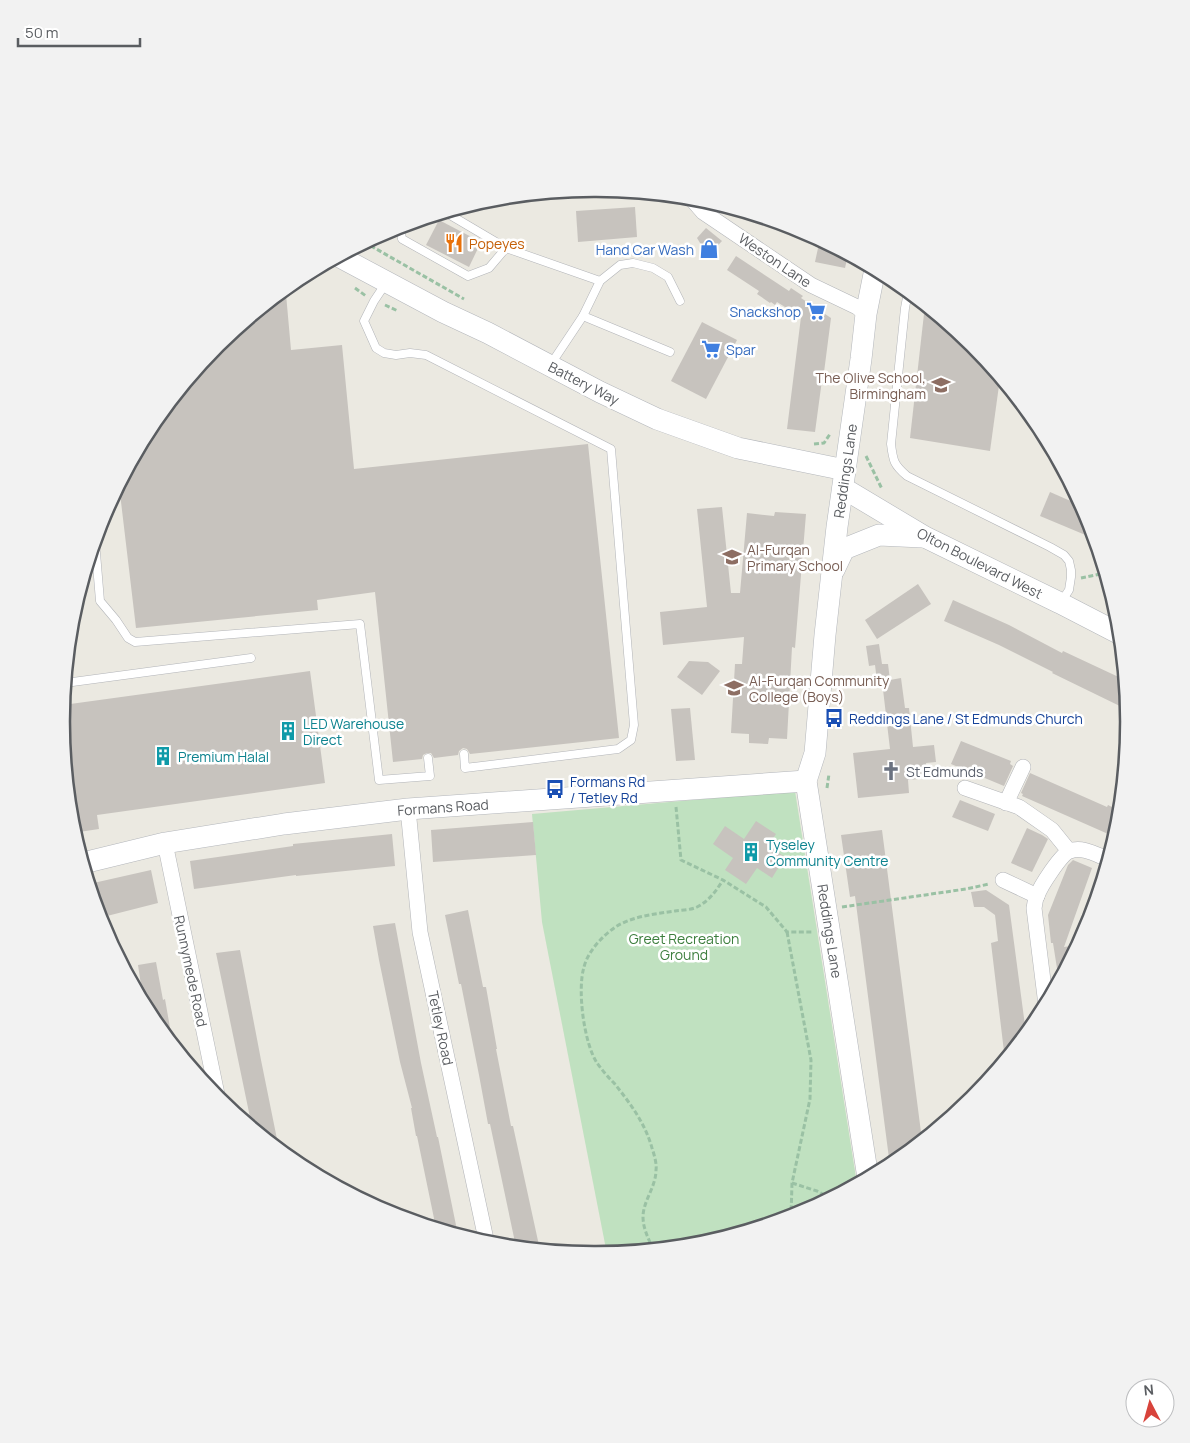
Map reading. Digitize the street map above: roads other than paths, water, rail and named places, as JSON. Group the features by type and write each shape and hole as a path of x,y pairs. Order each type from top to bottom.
{"street":[{"name":"Weston Lane","path":"710,210 811,285 857,307 866,314"},
{"name":"Battery Way","path":"346,260 386,283 657,419 738,448 844,479"},
{"name":"Reddings Lane","path":"867,1170 808,791 815,753 834,556 866,314 873,277"},
{"name":"Olton Boulevard West","path":"844,479 925,538 1112,630"},
{"path":"833,572 844,549 879,535 925,538"},
{"path":"1006,803 1023,767"},
{"path":"965,788 1019,807 1052,830 1069,851"},
{"name":"Formans Road","path":"89,861 164,843 284,824 408,810 808,791"},
{"name":"Tetley Road","path":"408,810 420,932 485,1234"},
{"name":"Runnymede Road","path":"164,843 215,1083"},
{"path":"1044,993 1034,908 1037,896 1057,862 1069,851 1080,850 1102,857"},
{"path":"1003,880 1037,896"}],"lane":[{"path":"452,216 506,248 600,281"},
{"path":"401,233 402,239 468,276 489,268 506,248"},
{"path":"550,366 583,316 600,281 620,265 633,263 653,268 668,277 680,301"},
{"path":"386,283 364,321 376,348 396,355 410,352 426,355 611,449 634,726 632,740 618,749 465,768 464,754"},
{"path":"907,299 890,444 892,458 897,468 907,476 1064,555 1069,561 1071,577 1069,590 1060,603"},
{"path":"583,316 670,352"},
{"path":"96,558 100,601 128,638 136,642 360,624 379,780 430,776 428,758"},
{"path":"72,681 251,658"}],"place":[{"name":"Popeyes","path":"454,243"},
{"name":"Hand Car Wash","path":"709,249"},
{"name":"Snackshop","path":"816,311"},
{"name":"Spar","path":"711,349"},
{"name":"The Olive School, Birmingham","path":"941,385"},
{"name":"Al-Furqan Primary School","path":"732,557"},
{"name":"Al-Furqan Community College (Boys)","path":"734,688"},
{"name":"Reddings Lane / St Edmunds Church","path":"834,718"},
{"name":"LED Warehouse Direct","path":"288,731"},
{"name":"Premium Halal","path":"163,756"},
{"name":"St Edmunds","path":"891,771"},
{"name":"Formans Rd / Tetley Rd","path":"555,789"},
{"name":"Tyseley Community Centre","path":"751,852"}],"park label":[{"name":"Greet Recreation Ground","path":"684,946"}]}
